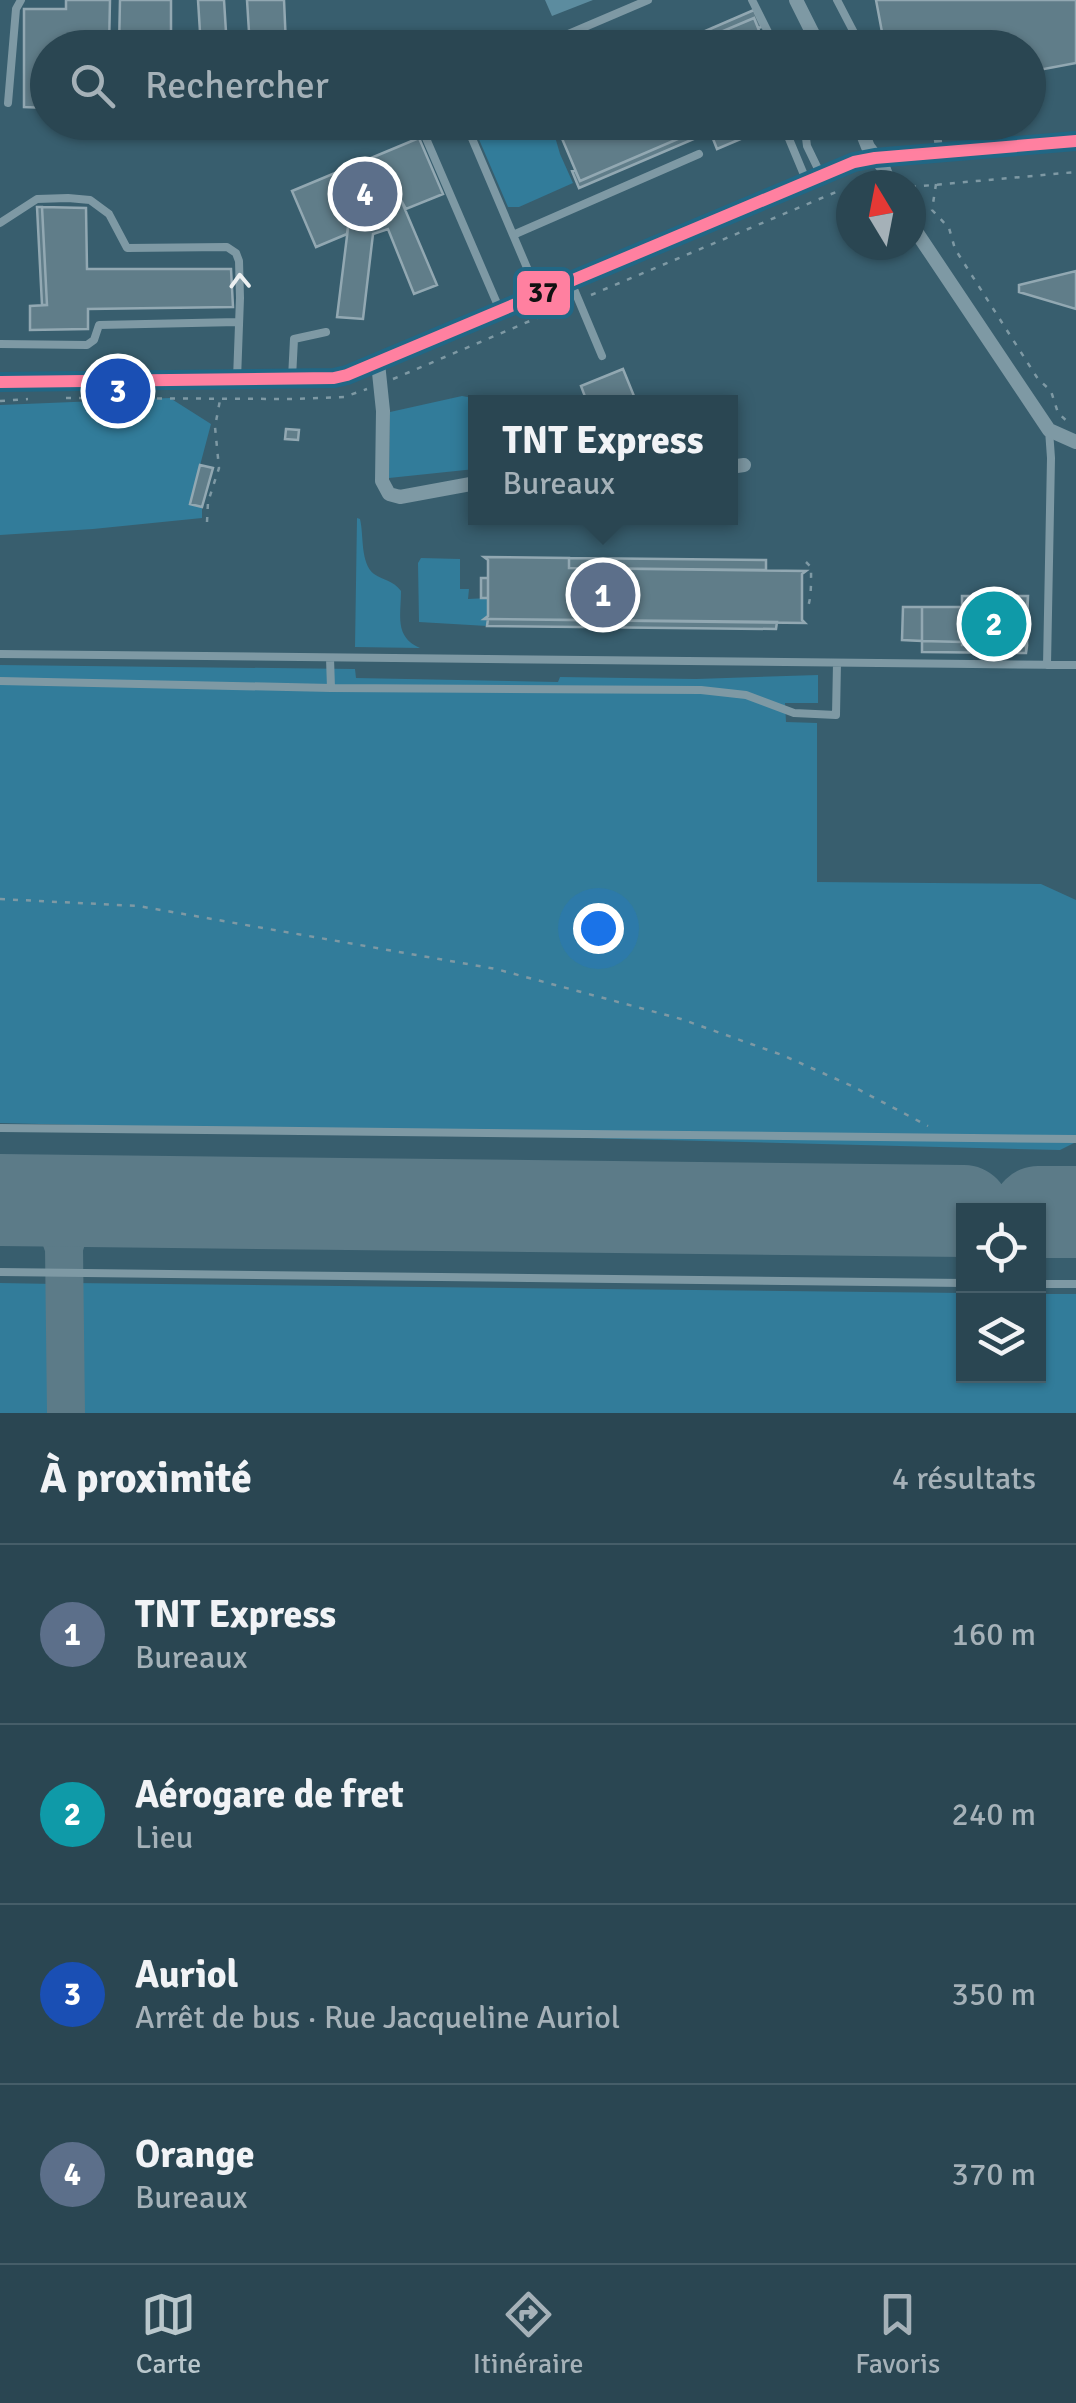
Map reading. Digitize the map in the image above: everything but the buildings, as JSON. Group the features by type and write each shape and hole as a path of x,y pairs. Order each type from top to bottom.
{"street":[{"path":"796,0 811,30"},
{"path":"866,140 884,170"},
{"path":"0,382 346,376 854,162 1076,140"},
{"path":"926,246 1049,430 1075,435"},
{"path":"378,364 383,410 382,482 389,494 400,496 468,484"}],"lane":[{"path":"8,103 16,10 21,0"},
{"path":"578,30 648,0"},
{"path":"752,0 767,30"},
{"path":"836,0 852,30"},
{"path":"427,140 501,312"},
{"path":"472,140 539,296"},
{"path":"792,140 814,179"},
{"path":"806,140 814,179"},
{"path":"938,140 940,154"},
{"path":"512,235 700,154"},
{"path":"0,223 37,199 90,200 109,214 127,248 227,247 239,261 237,379"},
{"path":"571,282 602,356"},
{"path":"0,344 87,345 94,340 99,325 238,322"},
{"path":"292,378 294,339 326,332"},
{"path":"1047,665 1049,430"},
{"path":"0,654 1076,665"},
{"path":"330,658 331,688"},
{"path":"0,681 701,690 746,695 794,712 836,715 836,663"},
{"path":"0,1128 1076,1139"},
{"path":"0,1272 956,1283"},
{"path":"1046,1284 1076,1284"}],"path":[{"path":"926,185 1076,172"},
{"path":"936,184 932,210 949,228 956,249 1038,378 1051,390 1058,414 1075,435"},
{"path":"207,522 208,502 219,468 215,427 220,399"},
{"path":"806,562 811,567 810,605 806,610"},
{"path":"0,899 138,906 496,969 681,1019 782,1055 952,1138"}],"shaded area":[{"path":"545,0 593,0 552,16"},
{"path":"479,140 556,140 573,183 519,207 508,207"},
{"path":"468,397 468,470 389,478 390,412"},
{"path":"170,398 211,424 190,503 202,507 202,518 0,535 0,405"},
{"path":"357,518 366,563 374,574 401,591 403,631 420,648 355,647"},
{"path":"421,558 460,559 460,589 469,589 468,599 488,598 487,626 419,622"},
{"path":"0,665 355,669 356,678 558,682 560,677 696,679 818,675 818,703 785,703 786,722 817,723 817,882 1041,884 1076,900 1076,1142 1060,1150 0,1123"},
{"path":"0,1283 56,1284 57,1413 0,1413"},
{"path":"72,1283 956,1293 956,1383 1046,1383 1046,1294 1076,1294 1076,1413 74,1413"}],"taxiway":[{"path":"941,1211 1040,1207 1076,1195"},
{"path":"17,1200 48,1217 64,1248"},
{"path":"66,1413 64,1248 76,1221 97,1207 117,1201"}],"runway":[{"path":"0,1200 956,1211"},
{"path":"1046,1212 1076,1212"}],"transit line":[{"name":"37","path":"0,382 334,378 854,162 1076,141"}],"place":[{"name":"Orange","path":"365,194"},
{"name":"Auriol","path":"118,391"},
{"name":"TNT Express","path":"603,595"},
{"name":"Aérogare de fret","path":"994,624"}]}
